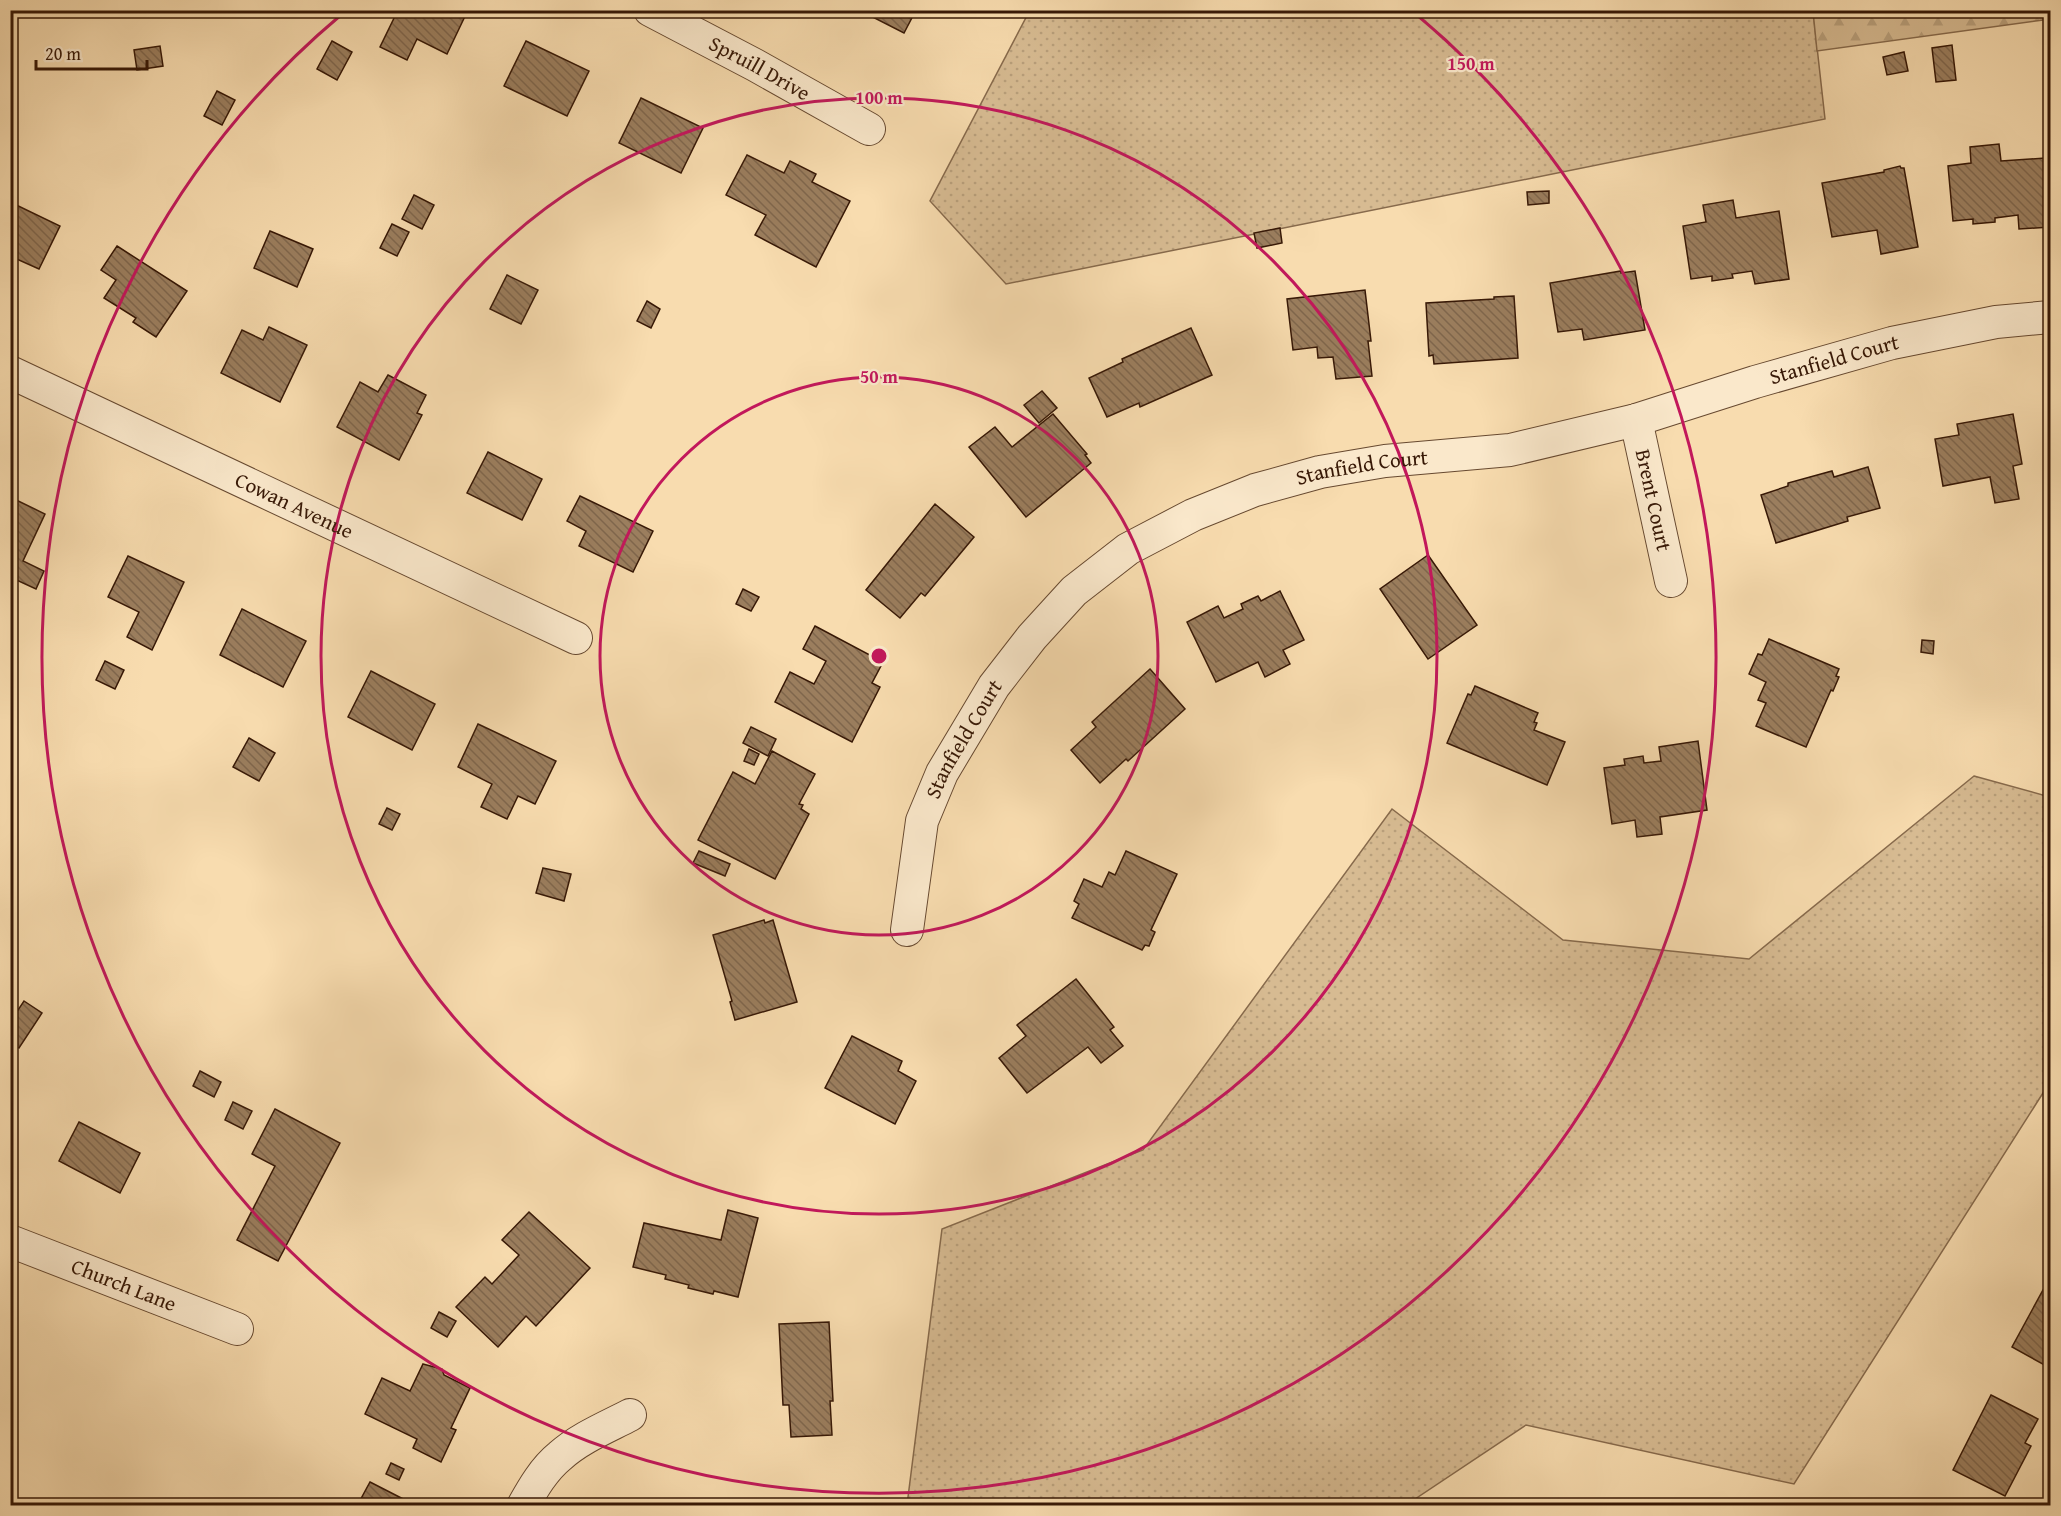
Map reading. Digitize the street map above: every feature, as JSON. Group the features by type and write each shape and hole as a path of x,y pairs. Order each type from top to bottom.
{"street":[{"name":"Spruill Drive","path":"650,10 755,65 869,129"},
{"name":"Stanfield Court","path":"907,930 922,821 942,772 994,686 1032,637 1074,591 1128,549 1193,515 1255,490 1320,472 1385,461 1510,450 1636,420 1755,382 1892,344 1996,322 2050,317"},
{"name":"Cowan Avenue","path":"10,372 576,638"},
{"name":"Brent Court","path":"1636,420 1671,581"},
{"name":"Church Lane","path":"10,1241 237,1329"},
{"path":"523,1506 535,1485 559,1456 593,1434 630,1415"}],"green space":[{"path":"1030,10 1813,11 1825,119 1006,284 930,201"},
{"path":"2050,10 2050,19 1817,51 1813,11"},
{"path":"1974,776 2050,797 2050,1082 1794,1484 1526,1425 1406,1505 907,1505 942,1229 1143,1150 1392,809 1563,940 1749,959"}],"building":[{"path":"398,10 464,10 467,12 447,54 417,39 407,60 380,47"},
{"path":"848,10 916,10 904,33 861,11 858,16"},
{"path":"332,41 352,52 337,80 317,69"},
{"path":"526,41 589,71 567,116 504,86"},
{"path":"1952,45 1956,80 1936,82 1932,48"},
{"path":"160,46 163,66 137,70 134,50"},
{"path":"1904,52 1908,71 1887,75 1883,57"},
{"path":"217,91 235,100 222,125 204,116"},
{"path":"641,98 703,128 681,173 619,143"},
{"path":"1999,144 2001,161 2045,158 2050,227 2019,229 2018,215 1995,218 1995,222 1973,224 1973,219 1953,221 1948,166 1971,163 1970,147"},
{"path":"747,155 784,173 790,161 816,174 812,182 850,201 816,267 755,235 766,215 726,195"},
{"path":"1900,166 1904,168 1918,247 1881,254 1877,230 1832,237 1822,183 1884,172 1884,170"},
{"path":"1549,191 1549,203 1528,205 1527,192"},
{"path":"414,195 434,205 422,229 402,219"},
{"path":"1733,200 1736,218 1779,211 1789,279 1755,284 1752,271 1732,274 1733,278 1712,281 1712,276 1691,279 1683,226 1706,222 1703,205"},
{"path":"10,202 60,226 39,269 10,256"},
{"path":"392,224 409,232 397,256 380,248"},
{"path":"1280,228 1282,243 1257,248 1254,233"},
{"path":"270,231 313,249 297,287 254,268"},
{"path":"117,246 187,291 156,337 133,322 136,318 104,298 116,280 101,270"},
{"path":"1621,271 1621,273 1635,271 1645,330 1584,340 1582,329 1558,332 1550,283"},
{"path":"507,275 538,290 521,324 490,309"},
{"path":"1365,290 1371,341 1368,341 1372,376 1336,379 1333,357 1318,358 1317,347 1293,350 1287,299"},
{"path":"1514,296 1518,358 1434,364 1433,355 1429,356 1426,303"},
{"path":"647,301 660,309 651,328 637,321"},
{"path":"269,327 307,345 280,402 221,373 242,330 263,340"},
{"path":"1191,328 1212,375 1140,407 1139,403 1107,417 1089,378 1123,362 1122,359"},
{"path":"388,375 426,395 417,413 422,415 399,460 337,427 360,382 378,392"},
{"path":"1042,391 1057,408 1039,423 1024,405"},
{"path":"1053,414 1087,454 1085,455 1091,463 1026,517 969,447 995,427 1012,447"},
{"path":"2013,414 2022,464 2013,466 2019,499 1995,503 1990,477 1943,486 1935,439 1959,435 1957,424"},
{"path":"488,452 542,479 522,520 467,493"},
{"path":"1868,467 1880,508 1847,517 1848,521 1776,543 1761,495 1788,486 1788,483 1832,471 1834,477"},
{"path":"580,496 653,531 633,572 579,546 586,531 567,521"},
{"path":"10,497 45,514 23,561 44,571 36,589 10,577"},
{"path":"935,504 974,537 925,596 921,593 900,618 866,590"},
{"path":"1428,555 1477,625 1428,659 1380,589"},
{"path":"128,556 184,582 152,650 127,637 139,612 108,597"},
{"path":"743,589 759,597 751,611 736,604"},
{"path":"1280,591 1304,640 1283,650 1290,664 1265,677 1258,662 1216,682 1187,622 1218,606 1224,618 1243,609 1241,604 1258,596 1261,601"},
{"path":"242,609 306,641 283,687 220,655"},
{"path":"815,626 883,662 872,683 880,687 852,742 775,702 790,672 814,684 826,661 803,649"},
{"path":"1769,639 1839,669 1836,676 1839,677 1806,747 1756,726 1766,703 1758,700 1766,682 1749,674 1758,654 1762,655"},
{"path":"1922,640 1934,641 1933,654 1921,652"},
{"path":"105,661 124,670 115,689 96,680"},
{"path":"1150,669 1185,709 1100,783 1071,750 1096,727 1092,722"},
{"path":"371,671 435,704 412,750 348,717"},
{"path":"1475,686 1538,713 1534,722 1537,723 1534,730 1565,742 1547,785 1447,743 1468,694 1471,695"},
{"path":"478,724 556,761 535,804 518,796 507,819 481,807 492,784 458,767"},
{"path":"751,727 776,739 768,756 743,743"},
{"path":"249,738 275,753 259,781 233,767"},
{"path":"1698,741 1707,810 1660,817 1662,834 1637,837 1635,820 1612,824 1604,768 1625,765 1624,759 1643,756 1644,763 1661,761 1659,747"},
{"path":"749,749 759,754 754,765 744,761"},
{"path":"772,751 815,774 799,804 803,805 801,809 809,814 775,879 698,840 733,772 755,784"},
{"path":"387,808 400,814 392,830 379,824"},
{"path":"699,851 730,864 725,876 693,863"},
{"path":"1126,851 1177,874 1151,930 1155,932 1149,946 1145,945 1142,950 1072,918 1079,904 1074,901 1084,879 1102,887 1109,872 1115,875"},
{"path":"543,868 571,874 564,901 536,893"},
{"path":"764,920 765,923 773,920 797,1002 735,1020 730,1002 732,1001 713,935"},
{"path":"1076,979 1114,1027 1110,1030 1123,1046 1101,1063 1088,1047 1027,1093 999,1058 1026,1036 1017,1025"},
{"path":"24,1001 42,1013 19,1048 10,1042 10,1022"},
{"path":"852,1036 902,1061 898,1071 916,1081 895,1124 825,1088"},
{"path":"200,1071 221,1082 214,1097 193,1086"},
{"path":"233,1102 252,1111 243,1129 225,1120"},
{"path":"275,1109 340,1143 278,1261 237,1240 275,1166 252,1154"},
{"path":"79,1122 140,1153 120,1193 59,1161"},
{"path":"728,1210 758,1218 738,1297 688,1288 689,1285 665,1279 666,1275 633,1267 644,1223 721,1240"},
{"path":"529,1212 590,1268 536,1326 526,1316 498,1347 456,1307 485,1277 492,1284 519,1255 502,1240"},
{"path":"2050,1277 2050,1368 2012,1347"},
{"path":"439,1312 456,1321 447,1337 431,1328"},
{"path":"829,1322 833,1401 830,1401 832,1435 791,1437 789,1405 783,1405 779,1324"},
{"path":"423,1364 442,1369 444,1375 470,1388 451,1428 456,1430 441,1462 413,1448 417,1439 365,1414 382,1378 410,1391"},
{"path":"1991,1395 2038,1419 2025,1443 2031,1446 2005,1496 1953,1470"},
{"path":"391,1463 404,1469 399,1480 386,1474"},
{"path":"370,1482 415,1505 415,1506 357,1506"}]}
